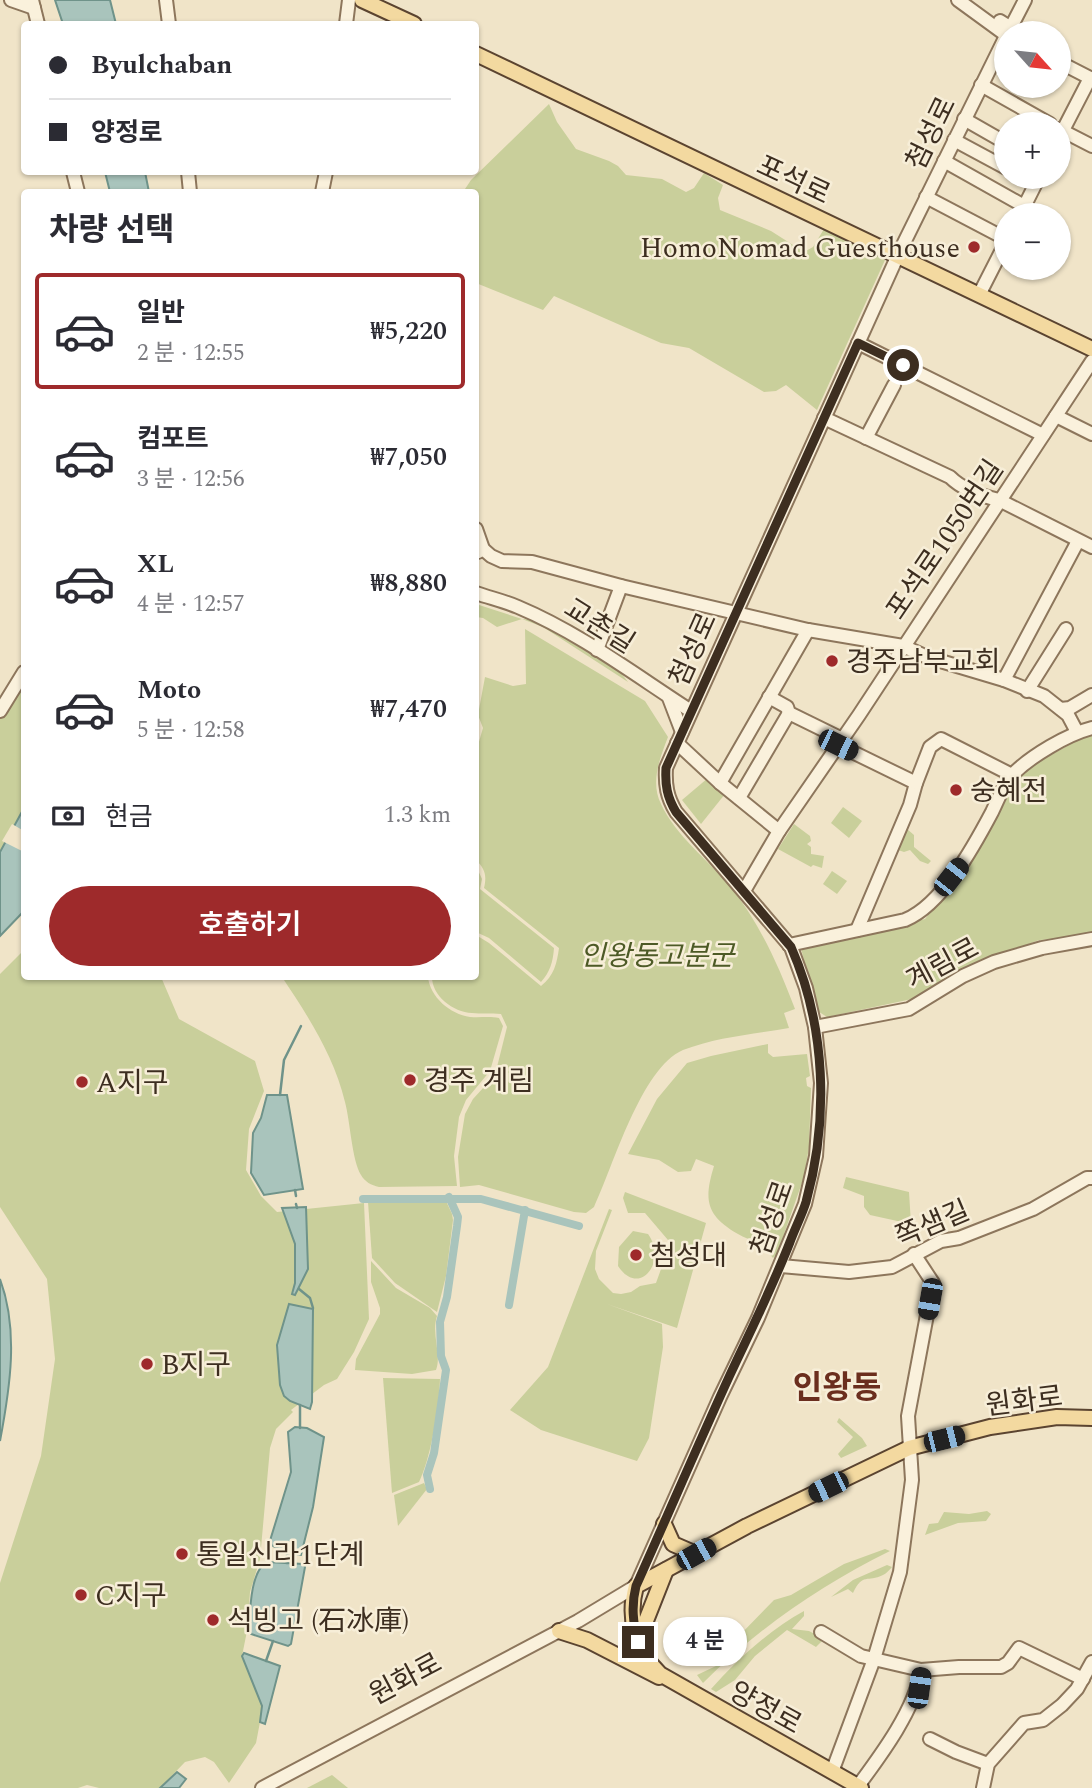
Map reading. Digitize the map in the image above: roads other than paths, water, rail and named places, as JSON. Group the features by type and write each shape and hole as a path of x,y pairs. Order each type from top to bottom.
{"main road":[{"path":"362,0 408,21"},
{"name":"포석로","path":"479,55 980,293 1092,349"},
{"name":"원화로","path":"636,1586 747,1526 909,1448 990,1427 1057,1417 1092,1418"},
{"path":"664,1524 673,1544 696,1554"},
{"path":"638,1642 666,1570"},
{"name":"양정로","path":"636,1586 632,1599 632,1620 638,1642 649,1664 672,1683 860,1787"},
{"path":"559,1631 587,1640 641,1670 672,1683"}],"street":[{"path":"11,0 33,4 37,21"},
{"path":"166,0 169,21"},
{"path":"346,21 349,0"},
{"path":"958,0 994,23"},
{"path":"971,0 996,21"},
{"name":"첨성로","path":"1015,21 1025,0"},
{"path":"1071,61 1091,75"},
{"name":"첨성로","path":"636,1586 780,1266 805,1204 819,1132 821,1083 806,988 789,945 676,812 665,785 666,768 898,255 994,62"},
{"path":"1071,67 1091,75"},
{"path":"1071,112 1091,75"},
{"path":"981,85 1029,112"},
{"path":"964,119 994,136"},
{"path":"1071,137 1092,146"},
{"path":"954,140 994,162"},
{"path":"944,161 1010,203"},
{"path":"926,197 994,234"},
{"path":"980,293 994,265"},
{"path":"858,343 1043,435"},
{"name":"포석로1050번길","path":"744,891 779,831 1092,360"},
{"path":"866,438 894,385"},
{"path":"1056,416 1092,434"},
{"path":"824,418 950,477 957,485 999,500 1092,547"},
{"path":"1004,680 1078,541"},
{"path":"479,551 502,561 532,562 735,614 903,646 927,657 1004,680 1044,696 1061,709 1077,732"},
{"path":"597,650 621,586"},
{"name":"교촌길","path":"479,594 541,617 691,711"},
{"path":"1027,691 1066,629"},
{"path":"720,783 808,630"},
{"path":"0,711 21,677"},
{"path":"699,693 669,697 680,737 720,783 779,831"},
{"path":"1061,709 1070,708 1092,695"},
{"path":"769,697 787,708 789,713 916,783"},
{"path":"738,798 789,713"},
{"path":"789,945 916,916 963,862 1012,775 1077,732 1092,728"},
{"path":"857,930 910,805 930,747 942,739 1012,775"},
{"name":"계림로","path":"814,1027 909,1009 963,976 994,962 1042,948 1092,939"},
{"name":"쪽샘길","path":"780,1266 849,1272 892,1267 941,1241 959,1238 1033,1209 1087,1178 1092,1178"},
{"path":"832,1772 874,1659 900,1572 912,1480 908,1416 933,1283 914,1254"},
{"name":"원화로","path":"262,1788 559,1631 636,1586"},
{"name":"원화로","path":"250,1788 575,1615 585,1616"},
{"path":"821,1632 861,1656 921,1670 1001,1667 1008,1663 1019,1648 1083,1679"},
{"path":"983,1788 988,1764 1024,1723 1043,1720 1077,1689 1092,1662"},
{"path":"860,1787 919,1688 921,1670"},
{"path":"930,1739 988,1764"}],"water":[{"path":"55,0 110,0 115,21 62,21"},
{"path":"106,175 146,175 148,189 109,189"},
{"path":"21,814 21,914 0,936 0,852"},
{"path":"267,1095 287,1095 303,1189 264,1195 251,1173 253,1133 261,1118"},
{"path":"306,1207 308,1269 295,1295 292,1294 295,1283 295,1244 282,1208"},
{"path":"0,1279 9,1318 11,1359 0,1441"},
{"path":"289,1304 313,1309 310,1409 290,1401 284,1396 280,1385 277,1345"},
{"path":"295,1427 307,1428 324,1437 313,1507 301,1555 287,1553 269,1544 291,1472 288,1432"},
{"path":"267,1562 303,1564 305,1567 291,1644 288,1646 251,1634 249,1630 254,1583 261,1567"},
{"path":"244,1653 280,1666 265,1724 260,1722 262,1706 242,1656"},
{"path":"177,1772 186,1779 179,1788 160,1788"}],"waterway":[{"path":"280,1095 284,1060 301,1026"},
{"path":"295,1190 296,1196"},
{"path":"430,1489 427,1475 434,1453 446,1370 441,1356 440,1322 447,1297 458,1217 449,1197"},
{"path":"363,1199 481,1199 579,1226"},
{"path":"296,1204 297,1208"},
{"path":"509,1305 525,1210"},
{"path":"299,1289 310,1298 313,1308"},
{"path":"300,1405 300,1428"},
{"path":"287,1553 287,1563"},
{"path":"266,1661 273,1641"}],"place":[{"name":"HomoNomad Guesthouse","path":"974,247"},
{"name":"경주남부교회","path":"832,661"},
{"name":"숭혜전","path":"956,790"},
{"name":"경주 계림","path":"410,1080"},
{"name":"A지구","path":"82,1082"},
{"name":"첨성대","path":"636,1255"},
{"name":"B지구","path":"147,1364"},
{"name":"통일신라1단계","path":"182,1554"},
{"name":"C지구","path":"81,1595"},
{"name":"석빙고 (石冰庫)","path":"213,1620"}],"district":[{"name":"인왕동","path":"837,1387"}],"park label":[{"name":"인왕동고분군","path":"657,955"}]}
